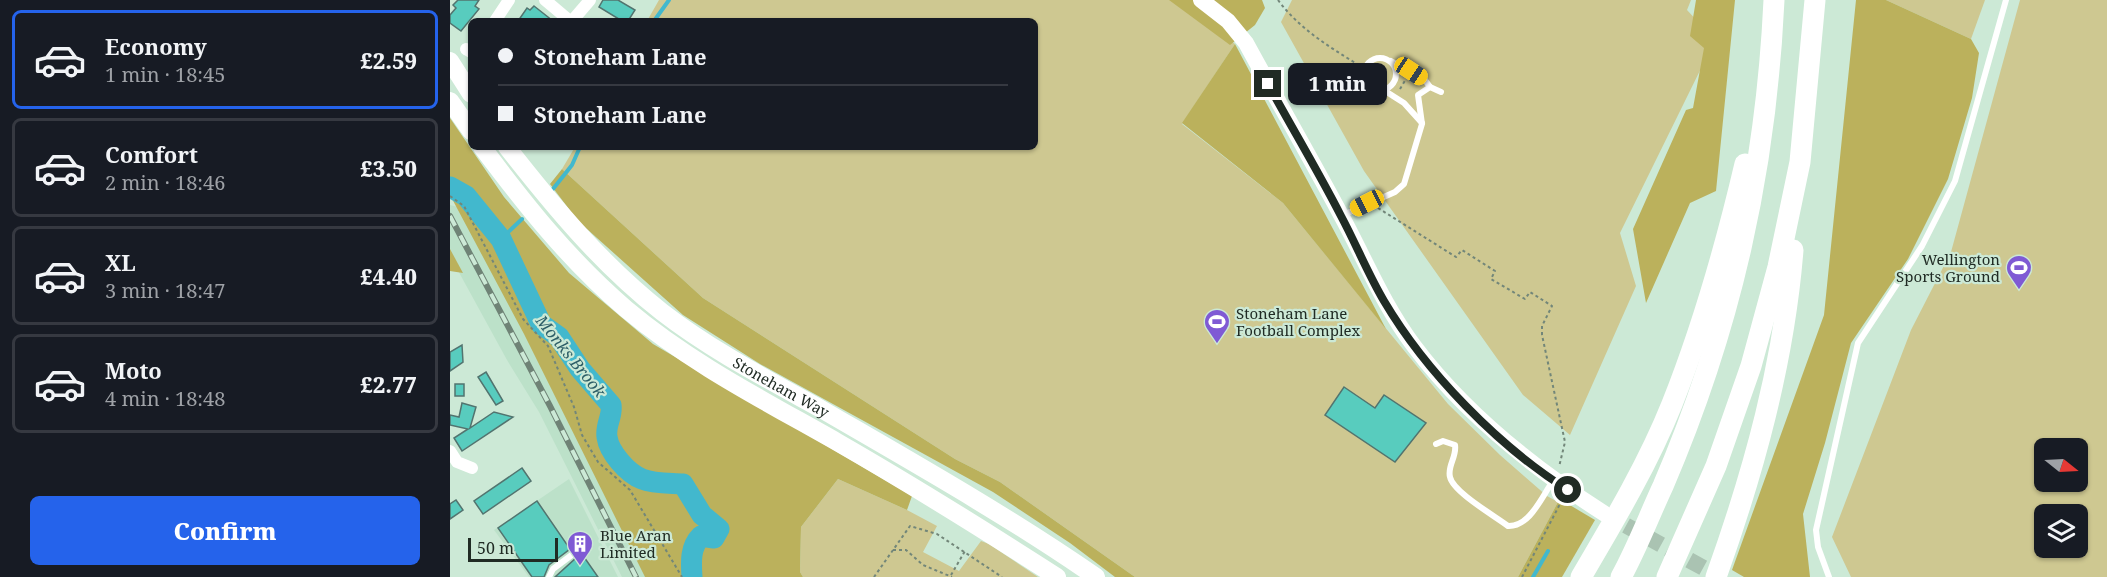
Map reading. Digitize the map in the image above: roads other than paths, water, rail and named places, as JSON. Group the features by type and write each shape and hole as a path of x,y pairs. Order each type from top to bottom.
{"highway":[{"path":"1621,577 1686,431 1729,303 1753,199 1772,50 1774,0"},
{"path":"1716,577 1760,439 1781,350 1792,269 1815,0"},
{"path":"1581,577 1641,470 1671,405 1691,352 1728,233 1772,50"},
{"path":"1667,577 1716,466 1751,366 1778,267 1800,162"}],"main road":[{"path":"450,61 468,89"},
{"path":"450,101 468,127"},
{"name":"Stoneham Way","path":"484,150 535,218 565,252 627,310 661,336 741,387 928,494 1057,577"},
{"name":"Stoneham Way","path":"509,150 580,238 612,269 663,312 732,358 936,476 1096,577"}],"street":[{"path":"497,18 509,0"},
{"path":"545,0 567,18"},
{"path":"574,18 590,0"},
{"path":"1201,0 1228,21 1246,43 1341,216 1383,300 1416,348 1462,400 1510,446 1560,485 1605,514"},
{"path":"450,451 457,462 472,468"}],"lane":[{"path":"1829,577 1818,547 1816,530 1858,343 1922,246 1955,180 2006,0"},
{"path":"1422,123 1404,102 1368,84 1365,69 1372,60 1387,60 1411,71 1425,80 1430,87 1441,92"},
{"path":"1382,89 1391,85 1395,76 1394,67 1387,60"},
{"path":"1341,216 1395,192 1404,184 1422,123 1418,95 1430,87"},
{"path":"1436,444 1443,441 1455,445 1456,452 1449,469 1454,486 1508,526 1519,525 1560,485"},
{"path":"549,577 553,569 589,542"}],"waterway":[{"path":"656,18 669,0"},
{"path":"553,189 572,165 579,150"},
{"name":"Monks Brook","path":"450,187 466,196 501,239 541,324 559,337 580,369 611,405 607,437 611,449 620,461 630,472 647,481 683,484 702,515 719,529 714,538 701,536 697,540 692,555 692,577"},
{"path":"501,239 522,219"},
{"path":"1533,577 1548,551"}],"tunnel":[{"path":"1605,514 1720,577"}],"railway":[{"path":"450,216 550,406 636,577"}],"place":[{"name":"Wellington Sports Ground","path":"2019,291"},
{"name":"Stoneham Lane Football Complex","path":"1217,345"},
{"name":"Blue Aran Limited","path":"580,567"}]}
